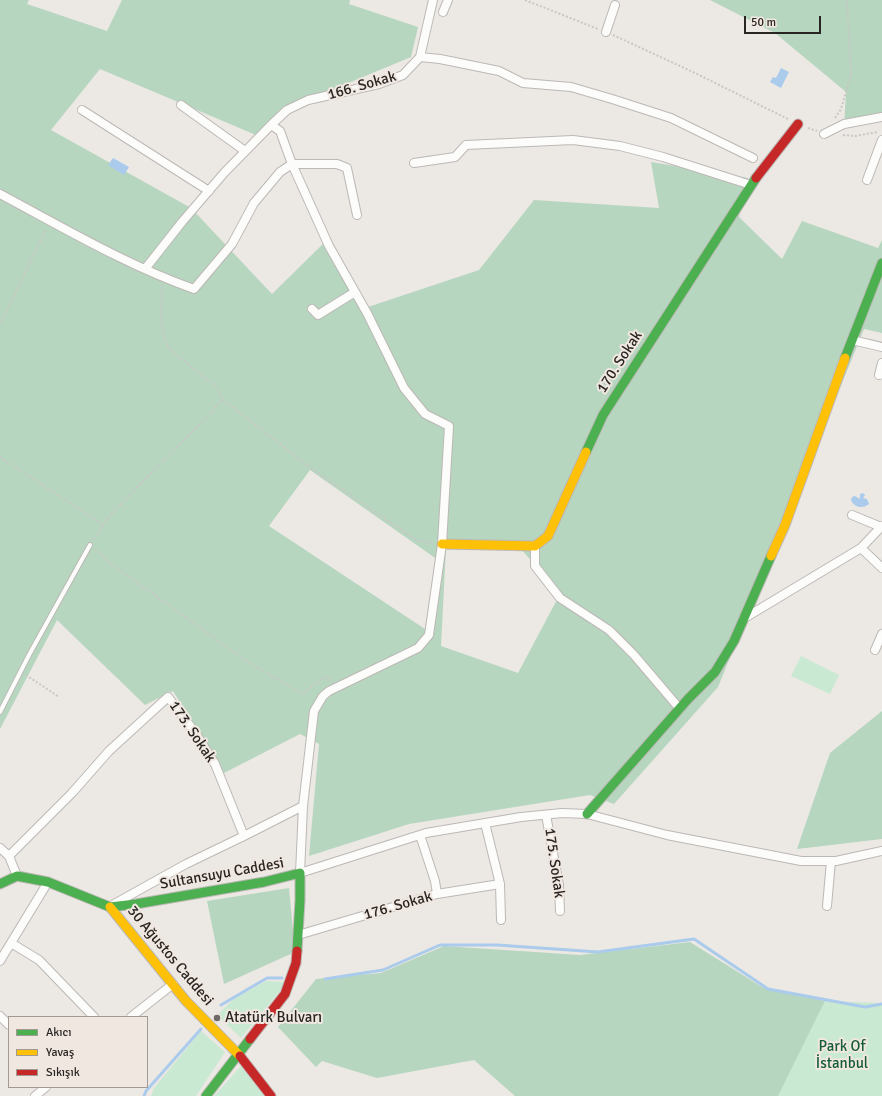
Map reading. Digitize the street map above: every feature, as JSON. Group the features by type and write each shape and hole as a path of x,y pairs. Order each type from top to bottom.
{"street":[{"path":"433,0 420,57 440,59 499,71 523,83 571,86 671,118 753,158"},
{"path":"444,12 448,0"},
{"path":"606,32 615,5"},
{"name":"166. Sokak","path":"145,269 209,191 245,151 287,110 308,100 379,84 403,75 420,57"},
{"path":"181,105 245,151"},
{"path":"82,110 209,191"},
{"path":"824,134 844,124 882,117"},
{"name":"170. Sokak","path":"535,546 548,536 603,415 751,185 798,124"},
{"path":"271,125 280,131 292,164 329,246 355,292 404,388 425,414 449,426 442,544 429,635 418,648 328,691 323,696 314,711 303,806 300,873 420,835 521,817 562,813 587,814 667,835 800,861 836,862 882,851"},
{"path":"414,163 455,157 466,145 573,140 620,146 663,157 751,185"},
{"path":"867,180 882,140"},
{"path":"0,194 161,278 194,290 232,244 254,204 280,172 292,164 337,164 347,168 357,215"},
{"path":"587,814 680,709 716,672 734,641 785,525 882,262"},
{"path":"312,309 318,315 355,292"},
{"path":"852,340 882,347"},
{"path":"879,375 882,362"},
{"path":"743,619 861,548 882,526 852,515"},
{"path":"442,544 535,546 535,566 560,598 609,630 634,655 680,709"},
{"path":"861,548 882,568"},
{"path":"875,650 882,634"},
{"name":"173. Sokak","path":"9,856 72,792 109,751 168,697 194,731 215,764 244,836"},
{"path":"110,907 186,864 303,806"},
{"name":"175. Sokak","path":"546,815 559,885 560,911"},
{"path":"485,823 500,884 501,920"},
{"path":"420,835 435,881 437,894"},
{"path":"0,848 9,856 17,876 0,884"},
{"path":"827,906 831,861"},
{"name":"Sultansuyu Caddesi","path":"17,876 48,882 110,907 241,886 283,878 300,873 296,963 286,994 206,1096"},
{"path":"0,961 48,882"},
{"name":"176. Sokak","path":"298,935 437,894 500,884"},
{"name":"30 Ağustos Caddesi","path":"110,907 186,1001 239,1055 271,1096"},
{"path":"11,943 39,960 93,1016"},
{"path":"132,1016 173,984"},
{"path":"0,1016 8,1024"},
{"path":"35,1096 45,1088"}],"lane":[{"path":"0,712 90,545"}],"path":[{"path":"525,0 606,32 695,73 798,124 824,134 855,136 882,131"},
{"path":"824,134 841,109 851,75 847,0"},
{"path":"0,325 50,220"},
{"path":"161,278 163,330 167,346 172,352 215,385 222,399 308,466 416,540 434,544 442,544"},
{"path":"222,399 212,412 112,513 90,545 110,563 249,663 303,694 321,679 327,677 332,679 337,687"},
{"path":"0,458 103,525"},
{"path":"21,672 59,696"}],"green space":[{"path":"0,0 29,0 27,4 107,31 122,0 350,0 349,4 418,27 411,57 281,111 256,135 100,69 51,130 191,208 272,294 330,237 365,308 479,270 534,200 659,208 651,162 748,178 739,217 782,259 802,221 878,248 882,240 882,333 864,329 718,687 614,804 590,795 409,824 309,856 319,744 300,734 224,773 173,691 145,705 57,620 0,729","holes":["310,470 438,560 428,631 269,526","446,547 521,549 560,594 518,673 441,646"]},
{"path":"710,0 882,0 882,121 844,128 846,92 775,33"},
{"path":"801,656 839,675 830,694 791,676"},
{"path":"882,711 882,839 797,849 830,753"},
{"path":"289,888 295,952 224,984 207,901"},
{"path":"690,942 762,987 825,1001 778,1096 515,1096 474,1060 377,1078 322,1061 316,1067 278,1027 316,979 381,973 444,946 580,955"},
{"path":"266,981 287,982 241,1038 217,1015 234,999"},
{"name":"Park Of İstanbul","path":"825,1001 882,1003 882,1096 778,1096"},
{"path":"201,1031 225,1052 196,1096 151,1096 154,1088"},
{"path":"241,1066 264,1096 214,1096"}],"water":[{"path":"781,68 789,72 781,88 770,82 773,77 776,78"},
{"path":"113,158 129,167 124,175 108,165"},
{"path":"863,493 865,495 863,498 867,499 869,504 864,507 854,505 851,500 852,497 855,496 860,499 860,494"}],"waterway":[{"path":"325,979 383,970 440,945 497,945 598,952 694,939 768,989 865,1007 882,1004"},
{"path":"221,1005 267,978 282,978"},
{"path":"144,1096 146,1091 201,1029"}],"traffic: fast":[{"path":"586,452 603,415 756,178"},
{"path":"845,358 882,263"},
{"path":"587,814 688,699 715,672 734,641 771,556"},
{"path":"0,884 17,876 48,882 110,907 136,904 264,882 300,873 297,951"},
{"path":"206,1096 250,1039"}],"traffic: slow":[{"path":"771,556 785,525 845,358"},
{"path":"442,544 535,546 548,536 586,452"},
{"path":"110,907 186,1001 240,1056"}],"traffic: jam":[{"path":"756,178 798,124"},
{"path":"250,1039 285,994 296,963 297,951"},
{"path":"240,1056 271,1096"}],"place":[{"name":"Atatürk Bulvarı","path":"217,1018"}]}
